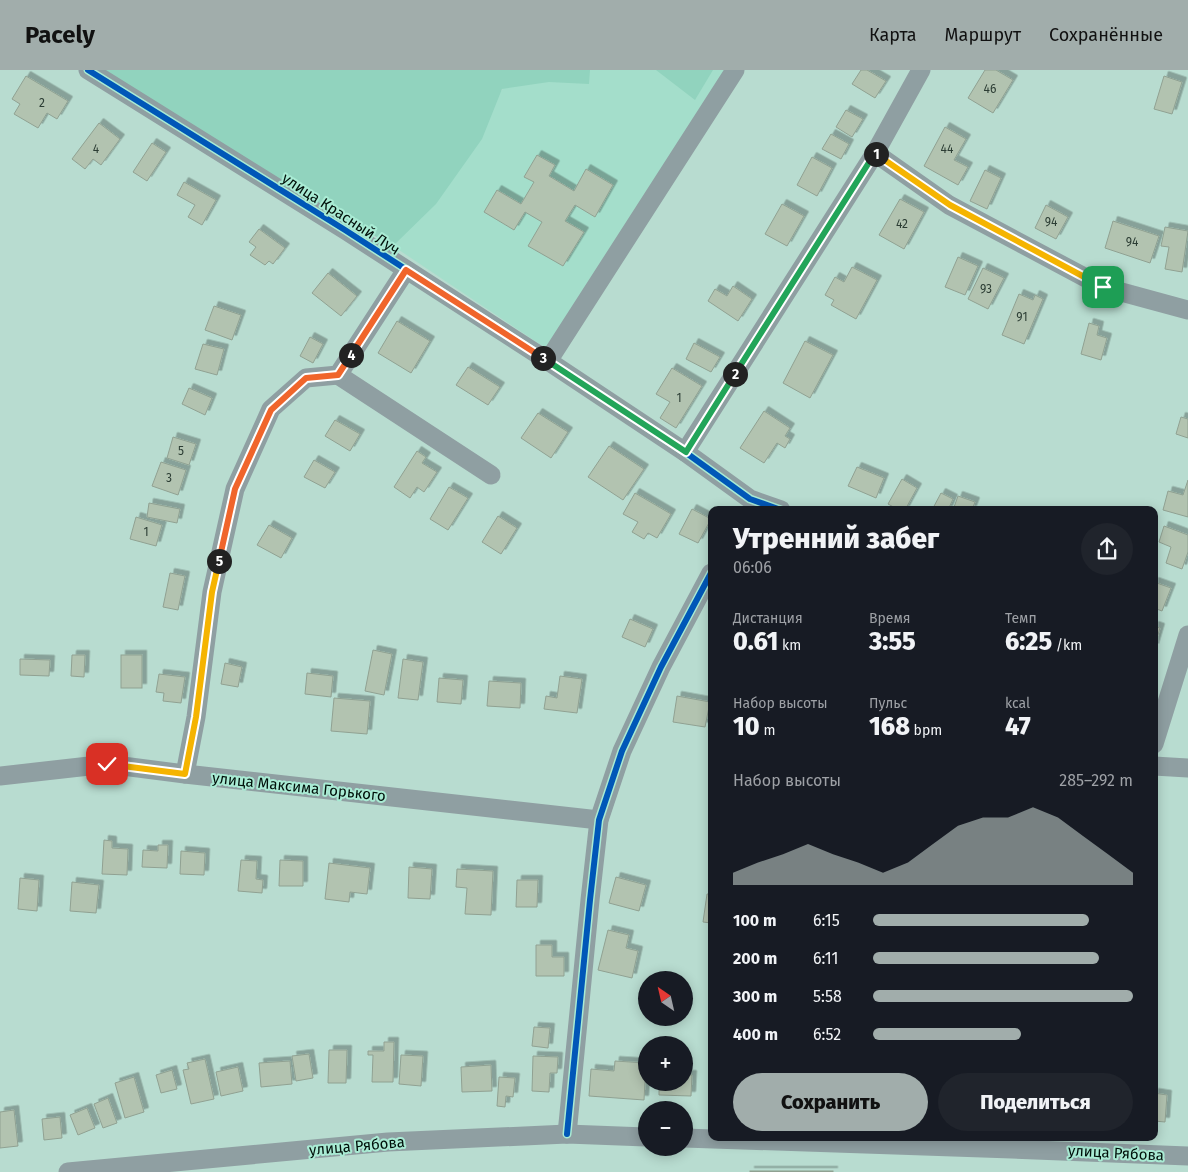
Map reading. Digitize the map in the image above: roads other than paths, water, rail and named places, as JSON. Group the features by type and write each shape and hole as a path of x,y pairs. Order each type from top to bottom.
{"street":[{"name":"улица Красный Луч","path":"88,70 336,225 548,361 686,452 748,505"},
{"path":"548,361 735,70"},
{"path":"686,452 875,153 921,70"},
{"path":"875,153 950,205 1103,287 1188,310"},
{"path":"338,375 406,270"},
{"path":"185,774 196,717 212,592 235,489 271,410 306,378 338,375 492,475"},
{"path":"567,1134 599,820 622,751 660,668 708,579"},
{"path":"1158,731 1188,635"},
{"name":"улица Максима Горького","path":"0,776 107,764 599,820"},
{"path":"1158,766 1188,768"},
{"name":"улица Рябова","path":"68,1172 388,1142 567,1134 638,1137"},
{"name":"улица Рябова","path":"693,1138 708,1138"},
{"name":"улица Рябова","path":"882,1141 1014,1143 1188,1156"}]}
